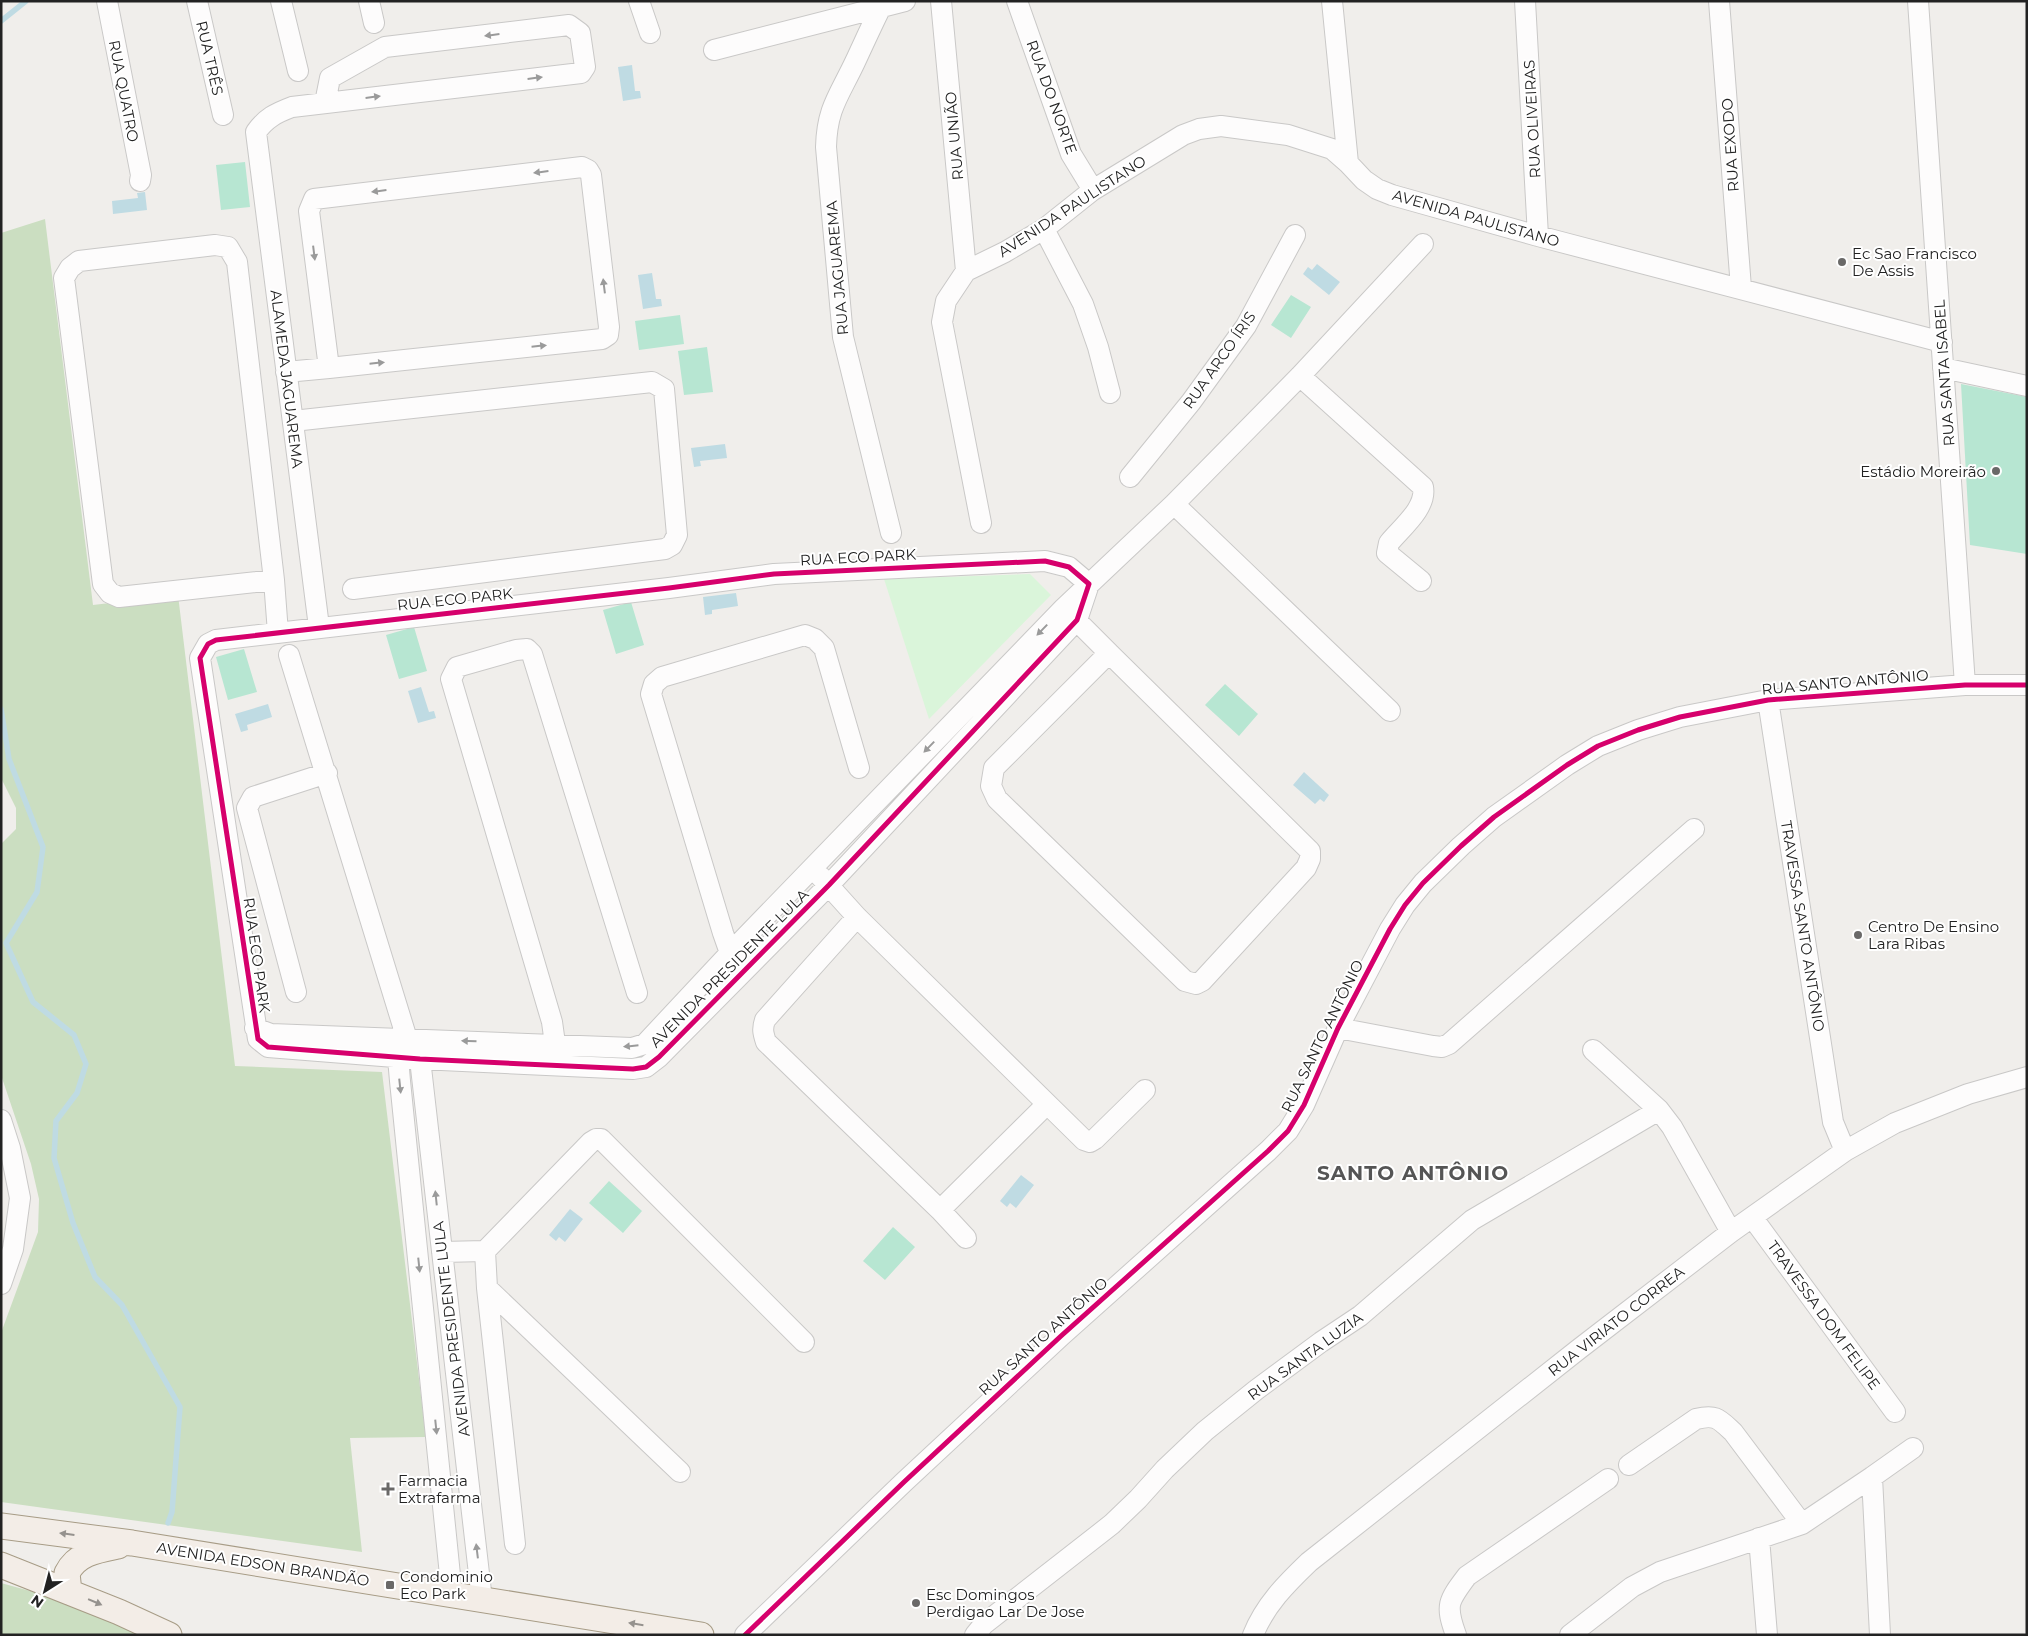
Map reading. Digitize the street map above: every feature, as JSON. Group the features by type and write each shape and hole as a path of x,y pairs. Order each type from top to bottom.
{"main road":[{"name":"AVENIDA EDSON BRANDÃO","path":"1,1526 132,1543 701,1635"},
{"path":"69,1592 67,1573 80,1558 91,1552 132,1543"},
{"path":"1,1565 169,1635"}],"street":[{"name":"RUA QUATRO","path":"107,1 141,175 140,181"},
{"name":"RUA TRÊS","path":"197,1 223,115"},
{"path":"281,1 298,71"},
{"path":"369,1 374,23"},
{"path":"639,1 650,33"},
{"path":"714,50 880,9 905,1"},
{"name":"RUA UNIÃO","path":"941,1 966,271"},
{"name":"RUA DO NORTE","path":"1017,1 1072,154 1093,190"},
{"path":"1332,1 1348,162"},
{"name":"RUA OLIVEIRAS","path":"1525,1 1538,236"},
{"name":"RUA EXODO","path":"1719,1 1741,288"},
{"name":"RUA SANTA ISABEL","path":"1918,1 1965,684"},
{"name":"RUA JAGUAREMA","path":"880,9 833,103 827,125 826,147 843,337 891,533"},
{"path":"569,25 580,33 585,67 581,73 325,103 330,78 385,47 569,25"},
{"name":"ALAMEDA JAGUAREMA","path":"319,627 256,132 274,114 292,107 325,103"},
{"name":"AVENIDA PAULISTANO","path":"966,271 1005,252 1044,229 1093,190 1183,135 1200,129 1220,126 1288,135 1332,149 1348,162 1364,180 1377,189 1431,207 1942,342"},
{"path":"286,372 329,368 602,339 608,335 609,327 591,175 588,170 582,167 314,199 309,211 329,368"},
{"path":"1044,229 1083,304 1098,347 1110,393"},
{"name":"RUA ARCO ÍRIS","path":"1130,477 1191,402 1246,326 1295,235"},
{"path":"1089,584 1174,504 1300,376 1423,244"},
{"path":"274,580 120,597 110,593 104,584 64,278 70,268 79,261 216,245 228,247 237,262 274,580 278,633"},
{"path":"966,271 946,301 942,322 981,523"},
{"path":"1943,368 2027,386"},
{"path":"1300,376 1423,487 1422,504 1386,549 1387,554 1421,581"},
{"path":"293,421 652,382 664,389 677,535 672,544 665,549 353,589"},
{"path":"1174,504 1390,711"},
{"name":"RUA ECO PARK","path":"255,1028 200,658 208,644 216,640 319,627 669,588 774,574 1045,561 1069,567 1089,584"},
{"name":"AVENIDA PRESIDENTE LULA","path":"255,1028 258,1039 268,1047 398,1058 557,1066 632,1069 646,1066 659,1057 829,885 1070,614 1089,584"},
{"path":"1070,614 1310,851 1310,859 1306,868 1202,981 1196,984 1185,981 997,799 991,786 994,768 1109,653"},
{"name":"AVENIDA PRESIDENTE LULA","path":"255,1028 271,1034 407,1040 632,1048 645,1044 813,867 1070,614"},
{"path":"747,968 730,953 651,694 654,684 662,677 805,635 816,639 824,648 859,768"},
{"path":"557,1066 552,1022 451,679 458,667 516,650 527,650 532,654 637,993"},
{"path":"290,656 407,1040 398,1058"},
{"name":"RUA SANTO ANTÔNIO","path":"745,1635 1046,1349 1288,1131 1304,1105 1338,1028 1390,929 1405,906 1424,883 1461,846 1494,817 1567,765 1598,746 1638,730 1680,717 1768,700 1965,684 2027,685"},
{"name":"TRAVESSA SANTO ANTÔNIO","path":"1768,700 1833,1122 1844,1151"},
{"path":"296,992 247,808 253,797 327,773"},
{"path":"1338,1028 1433,1046 1442,1047 1449,1044 1694,829"},
{"path":"813,867 857,917 1046,1105 1084,1140 1090,1142 1095,1139 1145,1090"},
{"path":"857,917 765,1020 762,1027 763,1034 766,1042 940,1210 966,1238"},
{"name":"AVENIDA PRESIDENTE LULA","path":"407,1040 420,1059 482,1600"},
{"path":"1593,1050 1659,1110 1672,1127 1731,1232"},
{"name":"AVENIDA PRESIDENTE LULA","path":"398,1058 452,1595"},
{"name":"RUA VIRIATO CORREA","path":"1253,1635 1271,1602 1309,1562 1731,1232 1844,1151 1895,1123 1968,1094 2027,1077"},
{"path":"940,1210 1046,1105"},
{"name":"RUA SANTA LUZIA","path":"975,1635 984,1624 1112,1524 1205,1431 1256,1390 1360,1316 1392,1290 1453,1234 1472,1220 1659,1110"},
{"path":"1,1120 10,1148 20,1198 13,1249 1,1284"},
{"path":"442,1252 484,1251 590,1142 601,1139 804,1342"},
{"name":"TRAVESSA DOM FELIPE","path":"1752,1217 1895,1412"},
{"path":"484,1251 515,1544"},
{"path":"487,1288 680,1472"},
{"path":"433,1394 459,1391"},
{"path":"1629,1465 1696,1419 1709,1416 1720,1419 1733,1432 1802,1524"},
{"path":"1570,1635 1632,1587 1660,1572 1802,1524 1872,1478 1913,1448"},
{"path":"1872,1478 1880,1635"},
{"path":"1456,1635 1449,1615 1450,1605 1454,1592 1467,1576 1608,1479"},
{"path":"1758,1538 1768,1635"}],"green space":[{"path":"245,162 250,207 221,210 216,165"},
{"path":"45,219 93,605 178,595 235,1066 382,1072 426,1437 350,1438 362,1552 1,1502 1,1333 38,1232 39,1199 31,1164 1,1075 1,844 16,829 16,808 1,778 1,233"},
{"path":"1291,295 1311,307 1291,338 1271,325"},
{"path":"680,315 684,344 639,350 635,321"},
{"path":"707,347 713,392 684,395 678,351"},
{"name":"Estádio Moreirão","path":"1961,384 2027,397 2027,554 1970,545"},
{"path":"1030,574 1051,595 929,719 884,579"},
{"path":"631,602 644,645 616,654 603,610"},
{"path":"414,627 427,671 399,679 386,635"},
{"path":"244,649 257,692 228,700 216,657"},
{"path":"1225,684 1258,714 1239,736 1205,705"},
{"path":"609,1181 642,1211 623,1233 589,1203"},
{"path":"893,1227 915,1247 885,1280 863,1261"},
{"path":"1,1583 100,1610 150,1635 1,1635"}],"water":[{"path":"632,65 635,91 640,91 641,98 623,101 618,67"},
{"path":"145,192 147,210 113,214 112,201 138,198 137,193"},
{"path":"1317,264 1340,282 1329,295 1303,274 1308,267 1312,270"},
{"path":"652,273 656,299 661,299 662,306 643,309 638,275"},
{"path":"725,444 727,458 700,461 701,466 694,467 691,448"},
{"path":"736,593 738,606 712,610 712,614 705,615 703,597"},
{"path":"421,687 429,712 434,711 436,718 418,723 408,691"},
{"path":"268,704 272,717 247,725 248,730 241,732 235,714"},
{"path":"1304,772 1329,795 1324,802 1320,799 1315,804 1293,785"},
{"path":"1021,1175 1034,1185 1016,1208 1010,1203 1007,1207 1000,1201"},
{"path":"570,1209 583,1219 565,1242 559,1237 556,1241 549,1235"}],"waterway":[{"path":"1,21 26,1"},
{"path":"1,709 9,759 43,847 37,892 6,943 33,1002 74,1035 86,1064 77,1093 56,1121 54,1158 73,1223 95,1277 122,1305 180,1407 172,1512 168,1523"}],"cycle path":[{"path":"1045,561 1069,567 1089,584 1077,620 829,885 659,1057 646,1067 633,1069 420,1059 268,1047 258,1039 200,658 208,644 216,640 669,588 774,574 1045,561"},
{"path":"745,1635 904,1482 1061,1336 1288,1131 1304,1105 1338,1028 1390,929 1405,905 1423,883 1494,817 1567,765 1598,746 1638,730 1680,717 1768,700 1965,685 2027,685"}],"place":[{"name":"Ec Sao Francisco De Assis","path":"1842,262"},
{"name":"Estádio Moreirão","path":"1996,471"},
{"name":"Centro De Ensino Lara Ribas","path":"1858,935"},
{"name":"Farmacia Extrafarma","path":"388,1489"},
{"name":"Condominio Eco Park","path":"390,1585"},
{"name":"Esc Domingos Perdigao Lar De Jose","path":"916,1603"}],"district":[{"name":"SANTO ANTÔNIO","path":"1413,1173"}]}
